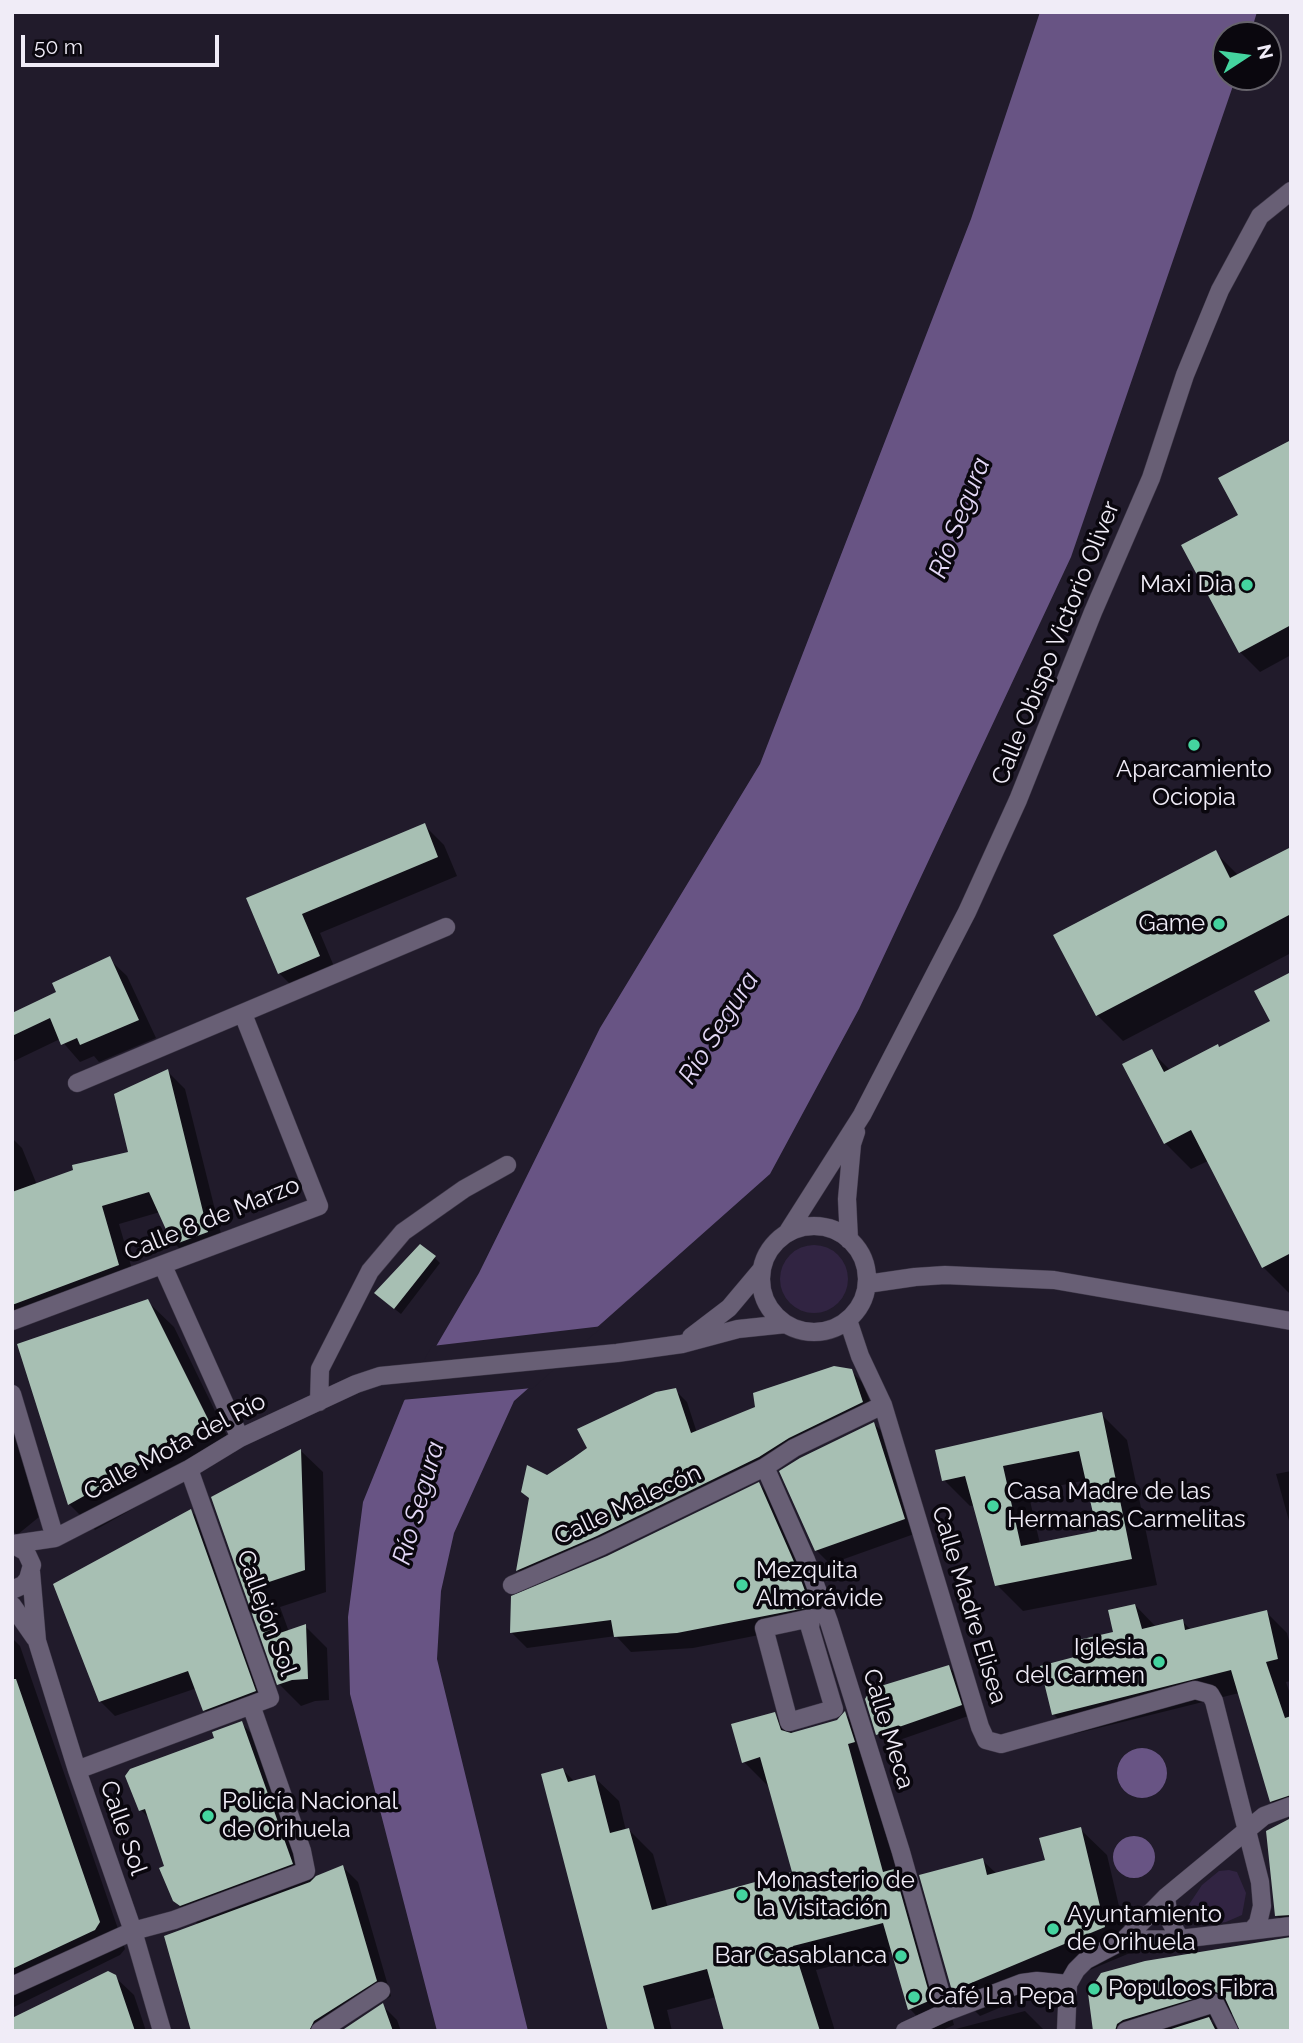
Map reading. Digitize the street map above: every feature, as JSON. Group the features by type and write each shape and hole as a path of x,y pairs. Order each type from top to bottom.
{"street":[{"name":"Calle Obispo Victorio Oliver","path":"787,1233 862,1115 967,912 1018,800 1093,612 1151,478 1185,375 1220,290 1261,216 1291,191"},
{"path":"77,1083 446,927"},
{"name":"Calle 8 de Marzo","path":"12,1321 319,1206 243,1014"},
{"name":"Calle Obispo Victorio Oliver","path":"849,1240 847,1199 852,1144 862,1115"},
{"path":"319,1402 320,1368 370,1271 403,1232 464,1189 507,1165"},
{"path":"819,1226 835,1230 849,1240 859,1252 865,1267 867,1284 857,1309 848,1320 834,1328 818,1332 801,1330 786,1324 774,1314 765,1301 761,1270 766,1255 775,1242 787,1233 803,1227 819,1226"},
{"path":"163,1266 240,1438"},
{"path":"682,1344 729,1308 761,1270"},
{"path":"867,1284 952,1275 1054,1280 1291,1321"},
{"name":"Calle Madre Elisea","path":"848,1320 860,1356 883,1405 979,1727 986,1740 1002,1744 1195,1690 1210,1695 1214,1701 1245,1840"},
{"path":"682,1344 738,1329 786,1324"},
{"name":"Calle Mota del Río","path":"13,1544 55,1538 189,1469 240,1438 380,1376 617,1353 682,1344"},
{"path":"12,1394 55,1538"},
{"name":"Calle Malecón","path":"512,1586 602,1546 883,1405"},
{"name":"Calle Meca","path":"765,1466 806,1560 834,1635 901,1852 946,2012"},
{"name":"Callejón Sol","path":"76,1770 270,1698 189,1469"},
{"name":"Calle Mota del Río","path":"12,1590 23,1585 31,1569 55,1538"},
{"path":"13,1544 26,1552 31,1569"},
{"name":"Calle Sol","path":"31,1569 37,1641 76,1770 133,1931 162,2031"},
{"name":"Calle Sol","path":"12,1605 37,1641"},
{"path":"811,1618 810,1628 834,1709 789,1722 764,1628 811,1618"},
{"path":"12,1986 133,1931 174,1920 306,1871 302,1852 251,1705"},
{"path":"1066,2031 1068,1984 1086,1960 1124,1940 1166,1897 1245,1840 1264,1816 1291,1806"},
{"path":"1245,1840 1260,1882 1262,1906 1258,1923 1252,1930"},
{"path":"1166,1897 1169,1919 1180,1939"},
{"path":"1124,1940 1180,1939 1283,1927"},
{"path":"905,2031 1022,1983 1045,1981 1068,1984"},
{"path":"320,2031 381,1991"},
{"path":"1126,2031 1215,2003 1229,2031"}],"shaded area":[{"path":"807,1245 821,1245 833,1250 843,1260 848,1279 843,1298 833,1308 821,1313 807,1313 795,1308 785,1298 780,1286 780,1272 785,1260 795,1250"},
{"path":"1219,1871 1237,1872 1246,1893 1242,1915 1218,1923 1189,1920 1185,1915 1186,1909 1202,1885"}],"water":[{"name":"Río Segura","path":"1040,12 1257,12 1254,21 1212,21 1212,91 1231,91 1071,557 859,1009 770,1174 514,1401 454,1533 441,1591 437,1659 528,2031 437,2031 350,1694 348,1617 363,1502 404,1401 479,1273 600,1028 760,764 971,219"},
{"path":"1132,1749 1152,1749 1166,1763 1166,1783 1152,1797 1132,1797 1118,1783 1118,1763"},
{"path":"1134,1836 1149,1842 1155,1857 1149,1872 1134,1878 1119,1872 1113,1857 1119,1842"}],"pier":[{"path":"603,1326 533,1388 401,1400 432,1346"}],"building":[{"name":"Maxi Dia","path":"1291,440 1291,625 1239,653 1181,545 1238,515 1218,478"},
{"path":"425,823 438,857 302,914 320,956 278,974 246,898"},
{"path":"1291,847 1291,914 1096,1016 1053,935 1216,850 1230,878"},
{"path":"110,956 139,1020 80,1045 77,1038 61,1045 50,1018 12,1036 12,1013 56,992 52,983"},
{"path":"1291,972 1291,1253 1262,1268 1191,1130 1164,1144 1122,1064 1152,1049 1164,1072 1270,1021 1254,991"},
{"path":"168,1069 208,1232 173,1245 149,1192 102,1206 119,1265 12,1305 12,1192 73,1170 72,1165 128,1152 114,1094"},
{"path":"420,1244 436,1256 394,1309 374,1293"},
{"path":"148,1299 211,1425 68,1505 17,1344"},
{"path":"834,1366 852,1369 863,1402 789,1438 759,1457 597,1536 516,1571 529,1498 521,1492 527,1465 547,1475 587,1448 577,1429 656,1392 676,1388 691,1433 755,1407 753,1393"},
{"name":"Casa Madre de las Hermanas Carmelitas","path":"1102,1412 1132,1559 995,1586 965,1476 942,1481 935,1450","holes":["1079,1451 1097,1531 1021,1546 1003,1466"]},
{"path":"874,1422 905,1519 815,1551 779,1471"},
{"path":"301,1449 305,1570 260,1585 277,1634 306,1624 308,1679 277,1685 211,1497"},
{"path":"759,1482 811,1607 677,1633 614,1637 611,1620 510,1633 511,1596 607,1556"},
{"path":"191,1509 256,1691 203,1711 188,1671 99,1702 53,1584"},
{"name":"Iglesia del Carmen","path":"1135,1604 1142,1629 1183,1619 1185,1630 1267,1610 1278,1659 1266,1662 1285,1718 1291,1716 1291,1795 1270,1802 1231,1670 1052,1715 1040,1666 1078,1656 1074,1641 1113,1632 1108,1610"},
{"path":"949,1665 962,1705 876,1735 865,1699 871,1689"},
{"path":"12,1679 16,1679 100,1922 95,1930 12,1969"},
{"path":"845,1711 855,1742 848,1744 883,1872 894,1869 931,2000 908,2010 883,1923 793,1946 820,2031 724,2031 707,1969 643,1986 655,2031 608,2031 541,1774 563,1768 568,1782 595,1775 610,1833 629,1828 652,1910 792,1872 760,1757 742,1763 731,1724 775,1712 781,1730 791,1733 837,1720"},
{"name":"Policía Nacional de Orihuela","path":"242,1721 293,1864 180,1906 173,1901 159,1868 164,1866 145,1809 139,1811 125,1776 130,1769 214,1738 212,1732"},
{"path":"1291,1818 1291,1915 1275,1916 1266,1831"},
{"path":"1081,1827 1105,1927 952,1991 919,1875 983,1858 987,1875 1045,1860 1039,1838"},
{"path":"343,1865 377,1981 314,2021 309,2031 191,2031 164,1936 310,1882 316,1876"},
{"path":"1291,1937 1291,2031 1240,2031 1225,1998 1216,1992 1123,2020 1117,2024 1115,2031 1093,2031 1088,1993 1101,1973 1145,1961"},
{"path":"108,1971 116,1975 135,2031 12,2031 12,2018"},
{"path":"383,2003 393,2031 341,2031"},
{"path":"1209,2017 1216,2031 1165,2031"}],"place":[{"name":"Maxi Dia","path":"1247,585"},
{"name":"Aparcamiento Ociopia","path":"1194,745"},
{"name":"Game","path":"1219,924"},
{"name":"Casa Madre de las Hermanas Carmelitas","path":"993,1506"},
{"name":"Mezquita Almorávide","path":"742,1585"},
{"name":"Iglesia del Carmen","path":"1159,1662"},
{"name":"Policía Nacional de Orihuela","path":"208,1816"},
{"name":"Monasterio de la Visitación","path":"742,1895"},
{"name":"Ayuntamiento de Orihuela","path":"1053,1929"},
{"name":"Bar Casablanca","path":"901,1956"},
{"name":"Populoos Fibra","path":"1094,1989"},
{"name":"Café La Pepa","path":"914,1997"}]}
